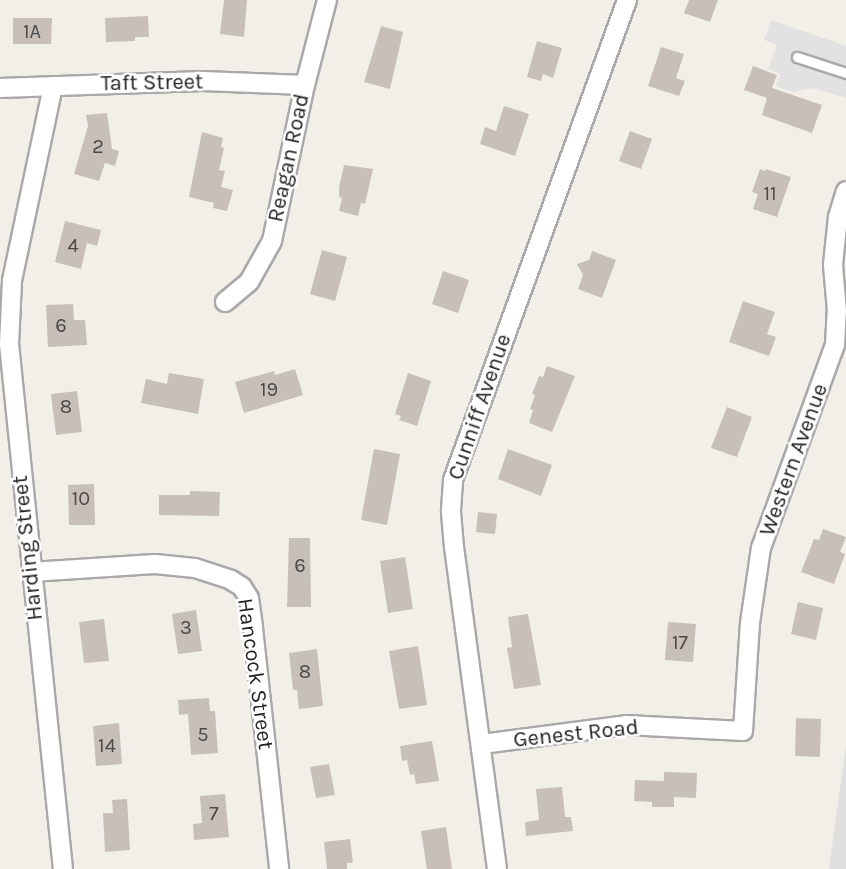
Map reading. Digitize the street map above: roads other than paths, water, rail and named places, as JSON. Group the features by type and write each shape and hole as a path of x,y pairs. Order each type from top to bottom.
{"street":[{"name":"Reagan Road","path":"225,302 249,282 272,242 305,86 327,0"},
{"name":"Cunniff Avenue","path":"497,869 454,547 453,480 627,0"},
{"name":"Taft Street","path":"0,88 203,81 305,86"},
{"name":"Harding Street","path":"53,86 12,281 9,344 63,869"},
{"name":"Western Avenue","path":"743,731 750,623 761,548 836,345 837,311 833,265 838,217 846,191"},
{"name":"Hancock Street","path":"31,572 155,564 195,568 231,580 242,587 249,598 253,628 279,869"},
{"name":"Genest Road","path":"482,744 626,725 743,731"}],"lane":[{"path":"796,57 846,73"}]}
